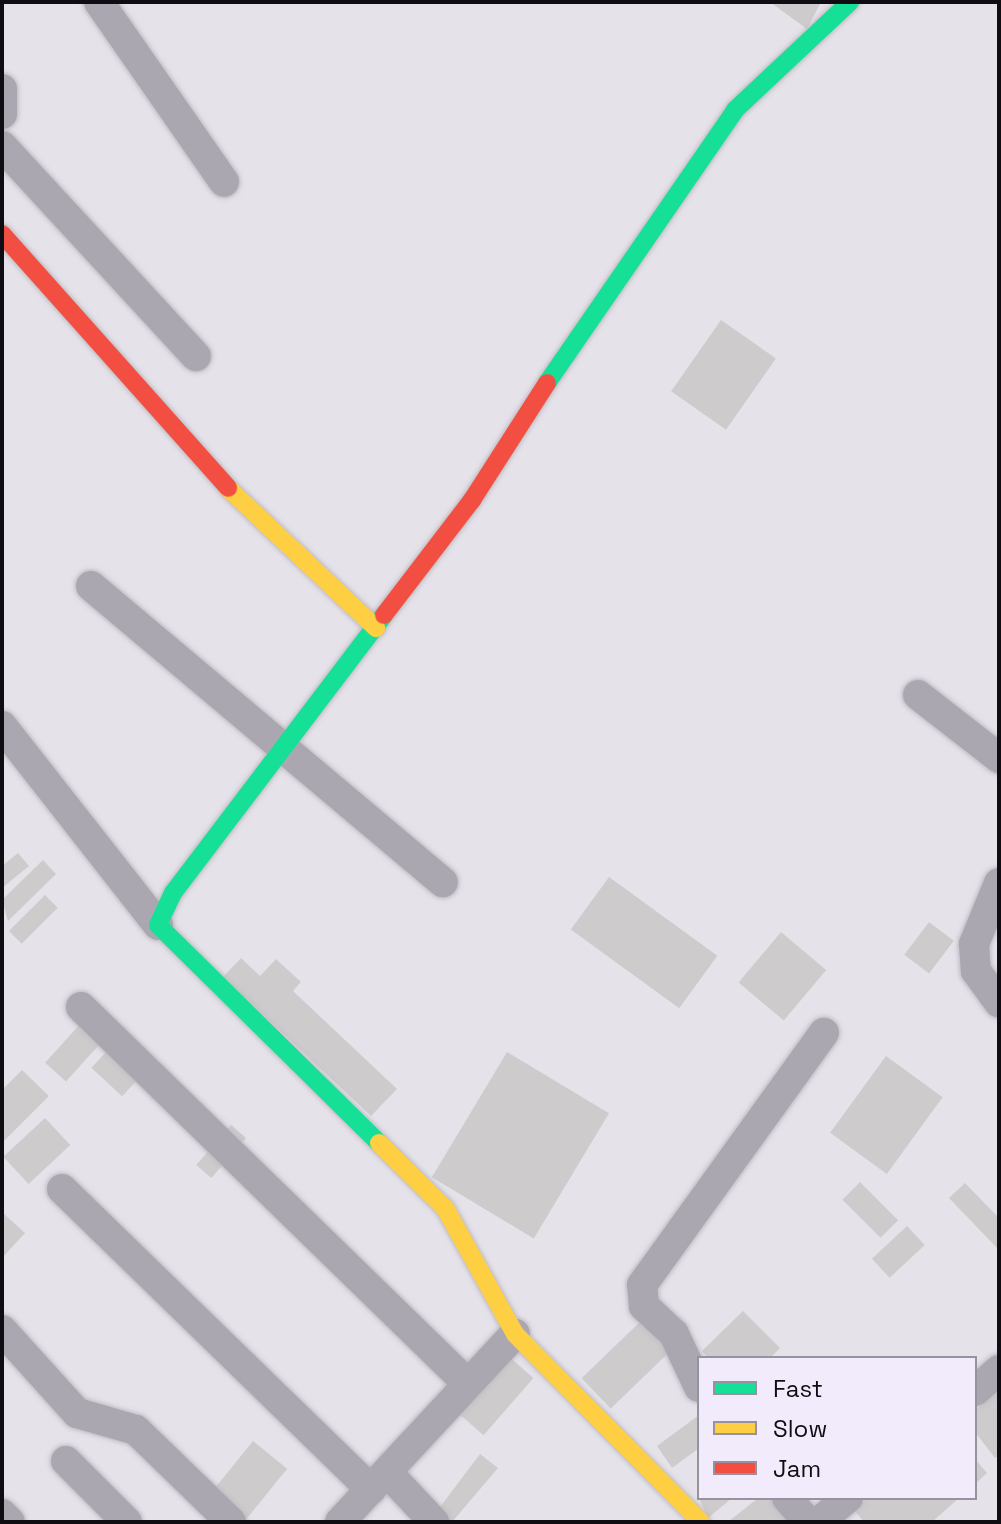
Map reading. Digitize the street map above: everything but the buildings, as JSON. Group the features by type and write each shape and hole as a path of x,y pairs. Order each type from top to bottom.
{"street":[{"path":"99,2 224,182"},
{"path":"158,925 173,893 472,500 584,325 735,110 850,2"},
{"path":"2,89 2,114"},
{"path":"2,146 196,356"},
{"path":"2,234 214,474 376,628"},
{"path":"91,586 286,744 443,882"},
{"path":"918,695 999,758"},
{"path":"2,726 158,925 445,1208 515,1334 701,1522"},
{"path":"999,883 974,944 976,971 999,1003"},
{"path":"81,1007 468,1384"},
{"path":"697,1383 674,1334 644,1306 642,1285 824,1033"},
{"path":"62,1189 379,1481 434,1522"},
{"path":"2,1330 77,1413 136,1430 231,1522"},
{"path":"340,1522 515,1334"},
{"path":"977,1389 999,1370"},
{"path":"66,1461 127,1522"},
{"path":"789,1500 808,1522"},
{"path":"819,1522 846,1500"},
{"path":"2,1514 10,1522"}],"traffic: fast":[{"path":"547,383 735,110 850,2"},
{"path":"379,1143 158,925 173,893 384,615"}],"traffic: slow":[{"path":"228,488 376,628"},
{"path":"379,1143 445,1208 515,1334 701,1522"}],"traffic: jam":[{"path":"2,234 228,488"},
{"path":"384,615 472,500 547,383"}]}
